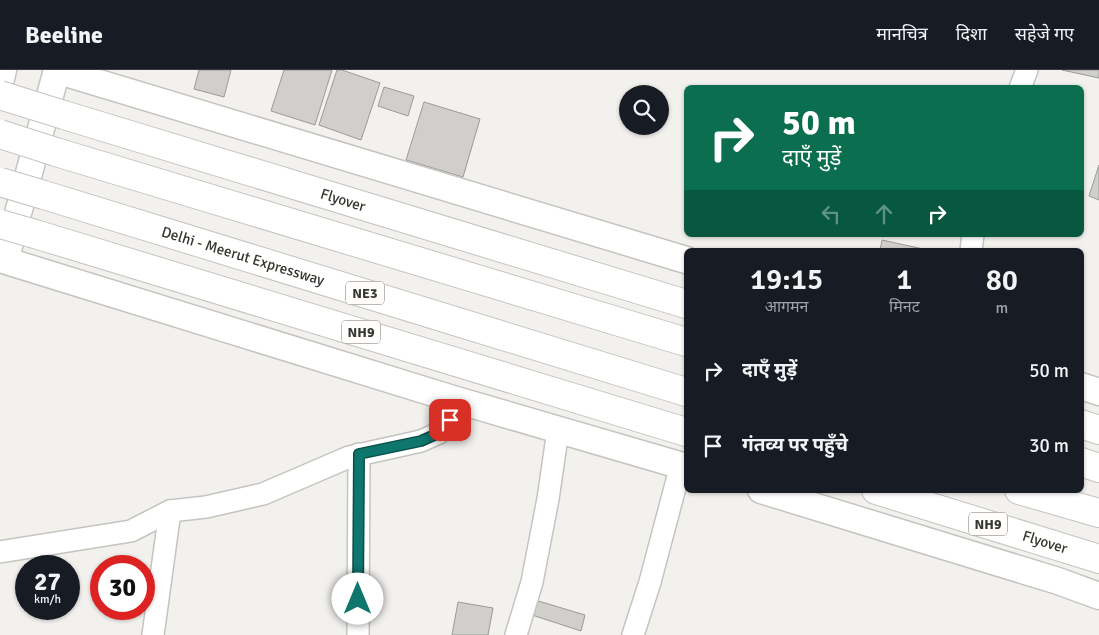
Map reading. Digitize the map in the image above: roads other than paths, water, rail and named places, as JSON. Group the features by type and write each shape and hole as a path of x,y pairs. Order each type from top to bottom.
{"highway":[{"name":"Flyover","path":"0,94 684,303"},
{"path":"0,134 684,341"},
{"name":"Delhi - Meerut Expressway","path":"0,182 684,391"},
{"name":"NH9","path":"0,224 684,431"},
{"path":"1084,425 1099,430"},
{"path":"1084,463 1099,468"},
{"name":"Flyover","path":"886,493 1099,560"},
{"path":"1029,493 1099,513"}],"street":[{"path":"0,83 3,70"},
{"path":"633,635 684,466 2,264 56,70 684,259"},
{"path":"1021,85 1027,70"},
{"path":"1084,387 1099,392"},
{"path":"0,552 131,531 170,512 206,507 263,494 359,454 421,441 439,433 450,420 453,399"},
{"path":"516,635 532,582 548,499 558,430"},
{"path":"358,635 359,454"},
{"path":"771,493 1058,581 1099,596"},
{"path":"153,635 170,512"}]}
